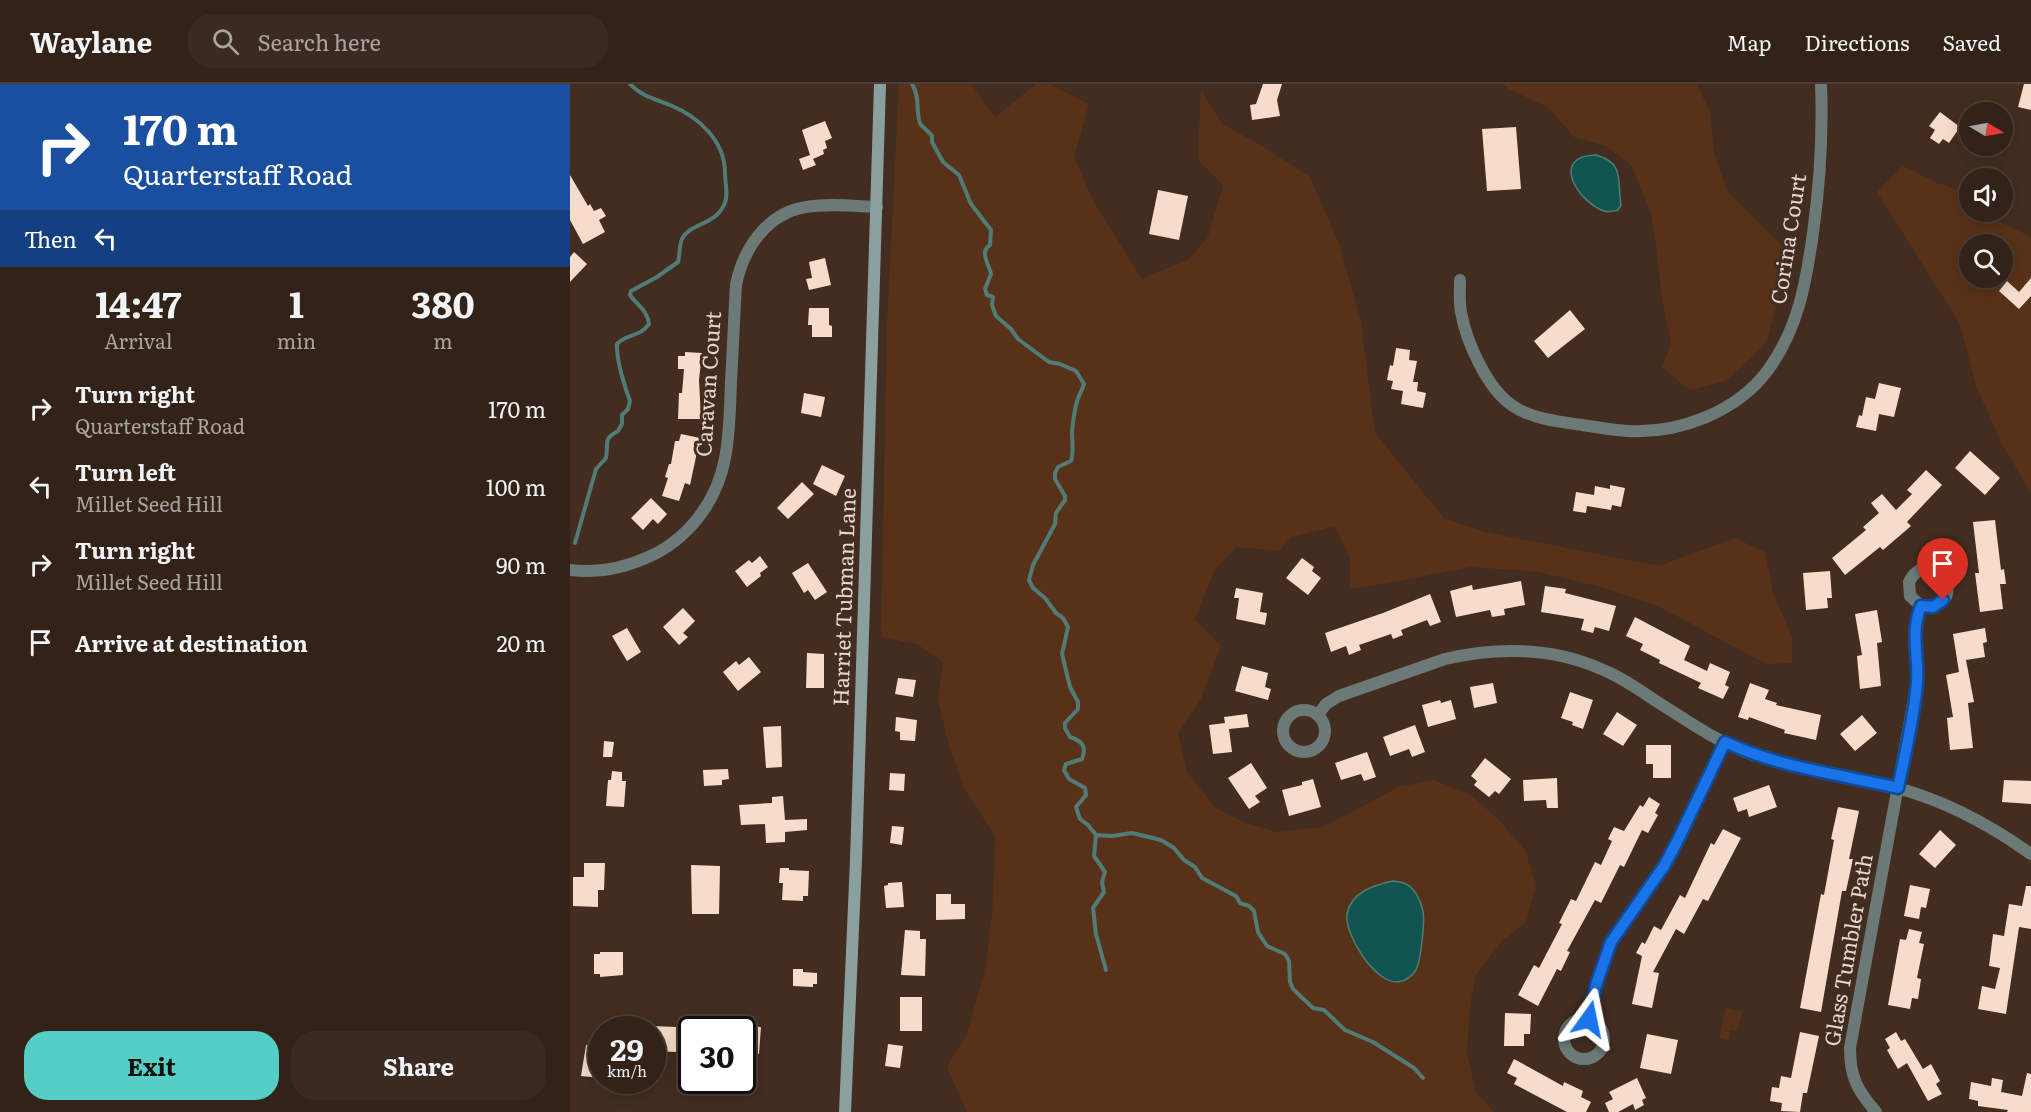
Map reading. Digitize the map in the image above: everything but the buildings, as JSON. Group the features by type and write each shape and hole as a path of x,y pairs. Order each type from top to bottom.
{"street":[{"name":"Harriet Tubman Lane","path":"846,1112 880,84"},
{"name":"Corina Court","path":"1460,280 1460,310 1478,359 1493,387 1513,406 1525,412 1569,423 1638,431 1684,425 1720,410 1752,387 1766,372 1788,338 1795,322 1807,275 1820,179 1821,84"},
{"name":"Caravan Court","path":"570,570 588,572 610,570 651,556 669,546 702,514 718,482 728,439 736,285 739,267 766,226 780,217 805,207 877,207"},
{"name":"Glass Tumbler Path","path":"1876,1112 1858,1089 1851,1075 1850,1048 1916,690 1914,635 1916,617 1921,606"},
{"path":"1318,715 1326,704 1339,696 1445,659 1486,652 1532,652 1562,656 1601,669 1624,680 1696,727 1749,754 1796,767 1898,788 1930,798 1965,813 2031,854"},
{"path":"1589,1019 1596,985 1611,942 1664,866 1725,742"}],"shaded area":[{"path":"899,84 971,84 995,117 1036,84 1049,84 1089,104 1074,157 1095,204 1142,279 1189,259 1208,237 1223,185 1198,160 1201,90 1222,124 1264,147 1310,177 1340,246 1361,322 1375,433 1444,518 1485,532 1659,566 1735,538 1765,552 1773,593 1792,636 1792,663 1766,664 1658,606 1601,587 1538,572 1470,567 1350,589 1350,558 1335,526 1292,537 1279,551 1237,547 1215,569 1195,620 1221,646 1201,699 1178,733 1187,772 1215,808 1243,822 1277,832 1323,827 1399,787 1434,780 1471,795 1497,818 1525,850 1536,885 1526,922 1502,941 1475,976 1470,1007 1467,1053 1476,1092 1494,1112 967,1112 947,1067 967,1034 986,965 993,904 995,836 965,790 949,746 938,700 943,662 917,644 881,637 887,326"},
{"path":"1503,84 1697,84 1710,113 1714,152 1727,191 1786,250 1779,294 1767,342 1726,381 1690,390 1662,368 1671,344 1662,299 1656,243 1651,214 1632,166 1606,146 1574,137 1548,107 1508,89"},
{"path":"1903,166 1937,183 1959,190 1959,222 2000,222 2031,237 2031,493 2001,442 1976,386 1960,324 1877,192"},
{"path":"1726,1008 1742,1012 1737,1031 1730,1030 1728,1040 1719,1038"}],"water":[{"path":"1596,155 1605,158 1616,168 1621,205 1618,210 1606,212 1594,206 1585,199 1573,180 1571,171 1574,163 1582,157"},
{"path":"1393,881 1405,883 1412,889 1423,911 1423,931 1418,965 1408,978 1398,982 1380,975 1371,967 1356,945 1347,923 1349,906 1358,895 1371,887"}],"waterway":[{"path":"575,543 596,469 606,458 608,439 618,431 622,424 622,415 628,409 630,401 619,365 617,344 649,324 644,312 630,295 631,291 678,262 682,239 691,230 720,212 726,197 724,161 708,132 691,116 644,94 630,84"},
{"path":"912,84 915,89 921,125 932,136 932,142 943,162 959,175 971,204 991,230 990,245 985,251 991,274 985,289 987,295 993,297 992,305 996,316 1011,329 1018,339 1049,362 1076,371 1084,384 1074,413 1071,461 1058,467 1055,473 1055,479 1065,500 1056,513 1055,524 1033,565 1029,580 1033,588 1063,618 1068,627 1062,654 1070,687 1078,702 1078,709 1065,723 1065,728 1070,737 1078,740 1084,747 1084,751 1082,759 1066,764 1064,770 1069,779 1085,788 1086,795 1076,807 1080,819 1096,835 1094,856 1105,872 1102,882 1104,892 1093,908 1096,934 1106,970"},
{"path":"1096,835 1112,836 1132,833 1161,840 1174,848 1184,860 1195,867 1202,878 1236,896 1240,903 1249,906 1254,911 1258,932 1267,946 1285,954 1289,961 1290,982 1293,989 1313,1008 1324,1010 1345,1030 1373,1042 1414,1068 1423,1078"}],"route":[{"path":"1589,1019 1596,985 1611,942 1664,866 1725,742 1749,754 1796,767 1898,788 1917,682 1914,635 1916,617 1921,606 1933,607 1943,600"}]}
